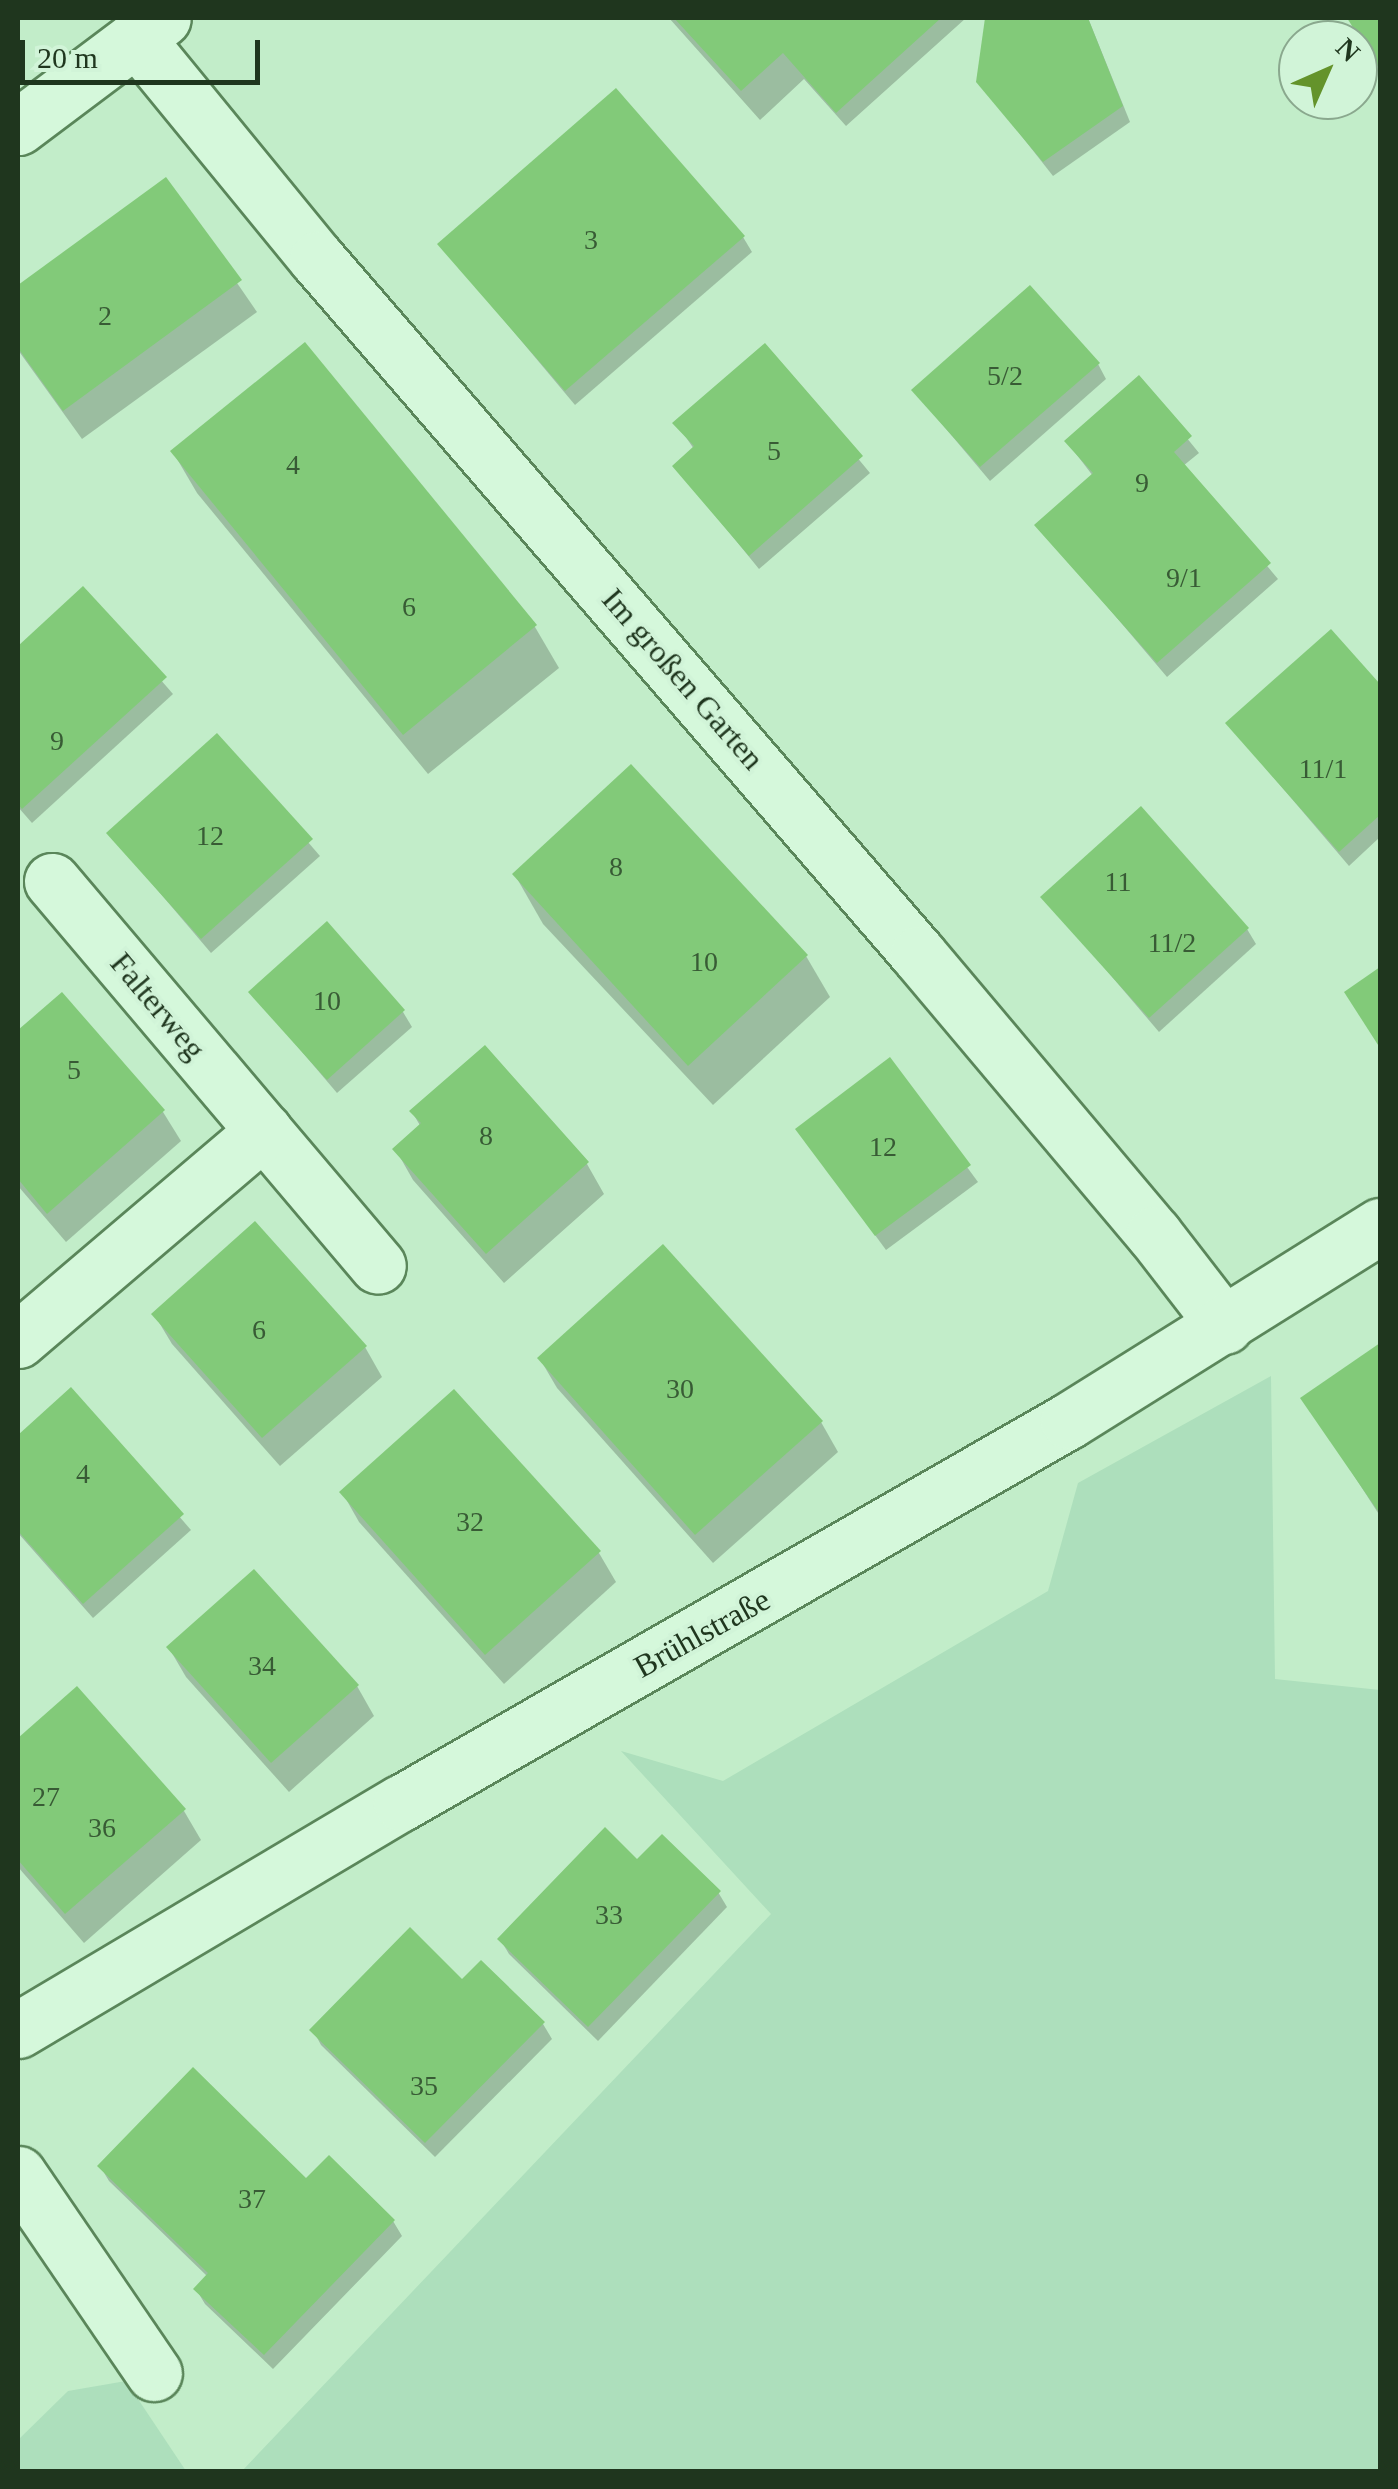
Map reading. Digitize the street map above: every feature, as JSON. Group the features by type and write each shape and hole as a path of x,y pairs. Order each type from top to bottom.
{"street":[{"path":"18,127 149,28"},
{"name":"Im großen Garten","path":"149,28 317,259 918,954 1154,1234 1225,1326"},
{"name":"Falterweg","path":"52,881 378,1266"},
{"path":"18,1340 264,1131"},
{"name":"Brühlstraße","path":"18,2030 402,1803 828,1562 1225,1326 1380,1226"},
{"path":"18,2174 154,2373"}],"green space":[{"path":"1271,1376 1275,1679 1380,1690 1380,2471 242,2471 771,1914 621,1751 723,1781 1048,1591 1078,1483"},
{"path":"126,2381 186,2471 18,2472 18,2440 68,2391"}],"building":[{"path":"674,18 941,18 836,113 783,53 741,91"},
{"path":"985,18 1088,18 1123,106 1043,162 976,82"},
{"path":"1380,18 1380,70 1378,20 1348,20"},
{"path":"616,88 745,236 565,391 437,244"},
{"path":"166,177 242,280 63,411 18,348 18,285"},
{"path":"1030,285 1100,363 980,467 911,390"},
{"path":"305,342 537,625 403,735 170,451"},
{"path":"765,343 863,456 749,556 672,466 694,446 672,423"},
{"path":"1139,375 1192,436 1174,452 1271,563 1157,663 1034,525 1093,473 1064,441"},
{"path":"83,586 167,677 22,809 18,804 18,646"},
{"path":"1331,629 1380,684 1380,815 1339,852 1225,723"},
{"path":"217,733 313,839 201,939 106,833"},
{"path":"631,764 808,955 688,1066 512,874"},
{"path":"1141,806 1249,928 1149,1018 1040,897"},
{"path":"327,921 405,1010 327,1080 248,992"},
{"path":"1380,967 1380,1048 1344,992"},
{"path":"62,992 165,1110 47,1214 18,1179 18,1030"},
{"path":"485,1045 589,1162 486,1254 392,1149 421,1123 409,1111"},
{"path":"890,1057 971,1165 875,1236 795,1129"},
{"path":"255,1221 367,1346 262,1438 151,1314"},
{"path":"663,1244 823,1421 695,1535 537,1358"},
{"path":"1380,1343 1380,1514 1300,1398"},
{"path":"71,1387 184,1514 83,1604 18,1531 18,1435"},
{"path":"454,1389 601,1551 485,1655 339,1492"},
{"path":"254,1569 359,1685 271,1763 166,1647"},
{"path":"77,1686 186,1809 65,1914 18,1860 18,1738"},
{"path":"605,1827 637,1859 662,1834 721,1891 588,2027 497,1939"},
{"path":"410,1927 462,1979 481,1960 545,2022 425,2143 309,2030"},
{"path":"193,2067 306,2178 329,2155 395,2220 264,2355 193,2289 208,2273 97,2166"}]}
